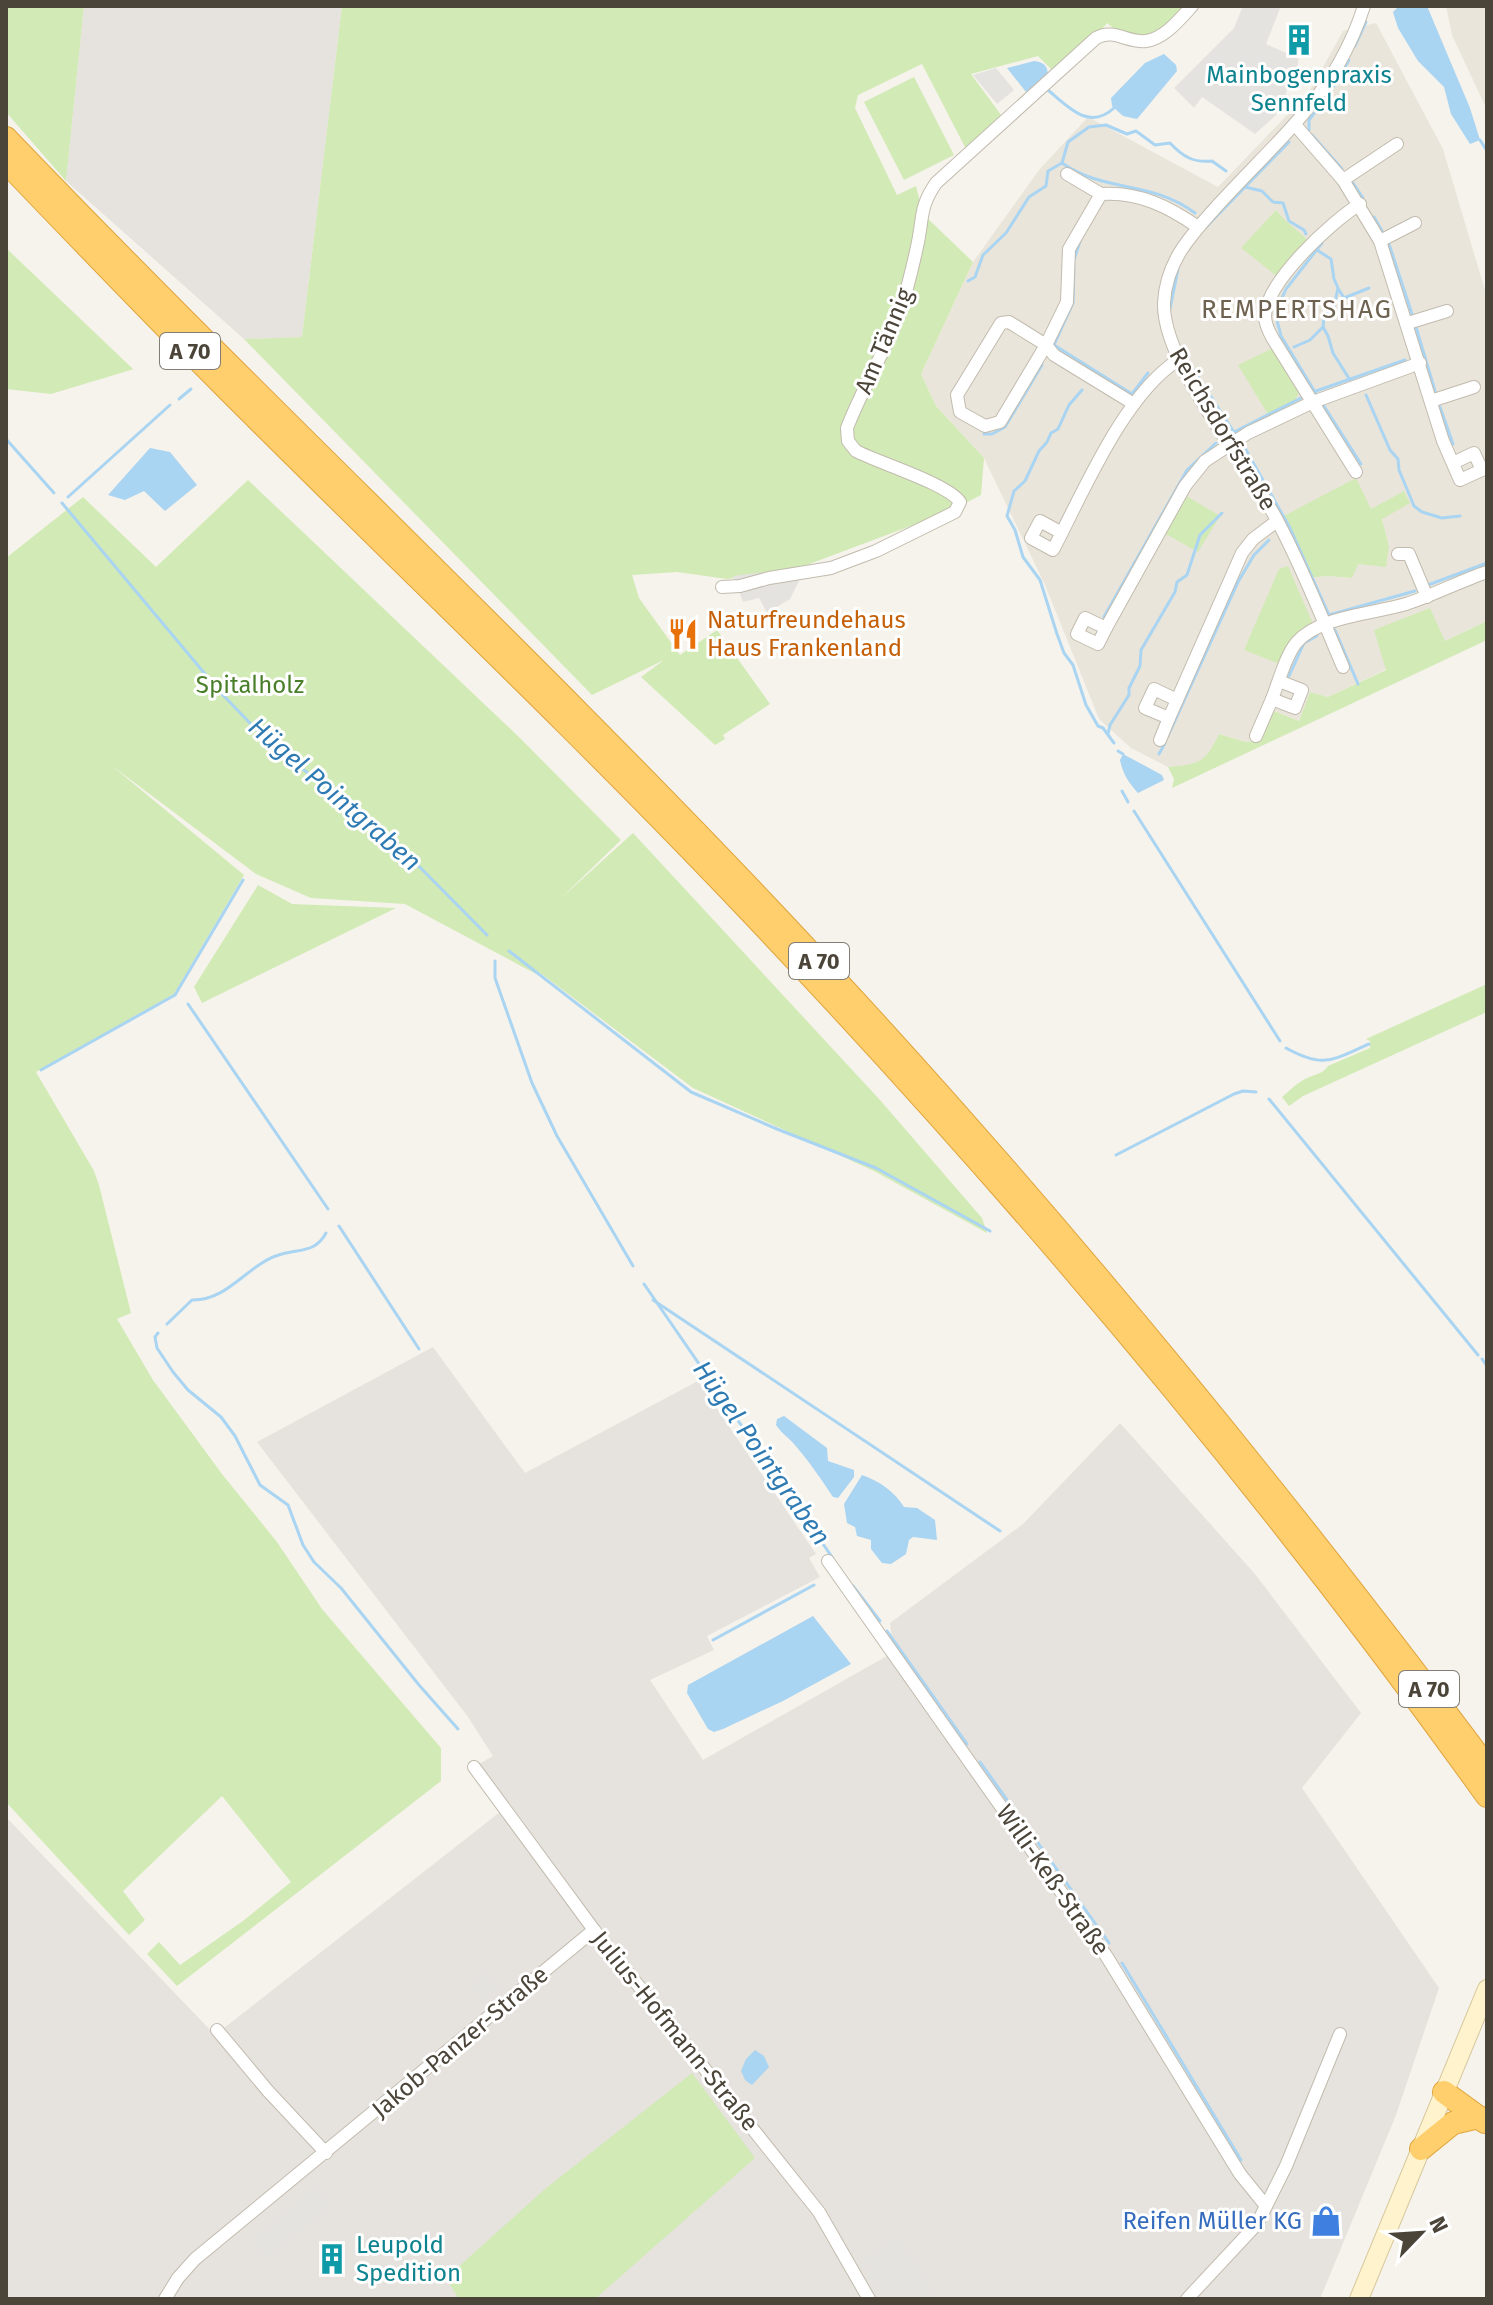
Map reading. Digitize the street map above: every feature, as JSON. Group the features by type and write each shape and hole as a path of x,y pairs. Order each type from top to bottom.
{"highway":[{"name":"A 70","path":"6,138 209,346 645,779 876,1023 1001,1163 1190,1385 1370,1611 1487,1767"},
{"name":"A 70","path":"10,167 215,378 671,830 898,1073 990,1175 1178,1398 1348,1611 1487,1796"},
{"path":"1444,2092 1483,2120"},
{"path":"1421,2149 1453,2123 1483,2120"}],"main road":[{"path":"1359,2299 1487,1989"}],"street":[{"name":"Am Tännig","path":"722,587 831,568 876,551 955,512 960,502 942,487 856,451 848,441 847,428 898,315 910,278 919,237 920,213 927,197 936,183 1096,38 1109,33 1140,41 1151,40 1165,32 1192,6"},
{"name":"Reichsdorfstraße","path":"1343,667 1277,521 1178,360 1166,326 1165,291 1174,258 1198,227 1296,126 1334,72 1351,43 1364,6"},
{"path":"1296,126 1343,180 1380,241 1431,401 1460,480 1484,469"},
{"path":"1343,180 1397,144"},
{"path":"1067,174 1101,194 1142,198 1167,207 1198,227"},
{"path":"1101,194 1069,249 1067,302 1046,345 1000,422 985,426 960,412 957,395 1001,323 1009,322 1046,345 1054,355 1134,404"},
{"path":"1356,472 1268,330 1265,316 1268,302 1278,285 1325,230 1360,204"},
{"path":"1380,241 1415,223"},
{"path":"1408,323 1447,311"},
{"path":"1062,533 1134,404 1152,380 1178,360"},
{"path":"1106,628 1194,472 1205,461 1268,422 1420,363"},
{"path":"1431,401 1474,387"},
{"path":"1160,740 1242,553 1253,539 1277,521"},
{"path":"1398,554 1409,554 1427,597"},
{"path":"1256,736 1295,644 1324,624 1427,597 1487,572"},
{"path":"1272,699 1295,708 1302,690 1279,681"},
{"path":"1169,718 1145,708 1154,689 1177,700"},
{"name":"Willi-Keß-Straße","path":"828,1561 1107,1957 1240,2174 1266,2206"},
{"name":"Julius-Hofmann-Straße","path":"474,1767 594,1930 819,2212 869,2299"},
{"name":"Jakob-Panzer-Straße","path":"165,2299 195,2259 594,1930"},
{"path":"217,2030 326,2153"},
{"path":"1187,2299 1257,2224 1286,2166 1340,2034"}],"shaded area":[{"path":"84,6 342,6 302,337 244,339 66,181"},
{"path":"1243,6 1281,6 1266,44 1299,59 1294,81 1289,80 1284,103 1255,134 1202,97 1194,108 1174,88 1234,28"},
{"path":"1446,6 1487,6 1487,110 1452,35"},
{"path":"1376,23 1443,149 1487,297 1487,621 1328,697 1310,692 1299,721 1274,711 1260,740 1246,742 1220,734 1209,755 1196,764 1168,767 1131,748 1099,719 1045,585 984,458 936,406 921,374 973,262 1039,170 1088,117 1218,187 1309,92 1343,31","holes":["1276,210 1289,226 1242,248","1404,492 1382,518 1389,546 1357,564 1351,578 1308,578 1371,509"]},
{"path":"996,68 1014,90 997,104 973,75"},
{"path":"796,568 799,581 790,599 767,613 759,598 743,602 733,576"},
{"path":"433,1347 525,1473 698,1381 816,1554 809,1558 820,1577 707,1636 714,1650 650,1680 703,1760 894,1652 890,1623 1023,1524 1120,1423 1255,1574 1361,1713 1302,1788 1439,1988 1396,2115 1320,2299 6,2299 6,1817 215,2035 504,1809 474,1767 493,1756 468,1717 257,1442"},
{"path":"485,1970 502,1990 484,2005 468,1985"},
{"path":"317,2185 333,2206 266,2260 250,2239"},
{"path":"900,2235 940,2299 883,2299 859,2260"}],"green space":[{"path":"6,6 84,6 66,181 6,112"},
{"path":"342,6 1188,6 1160,29 1141,36 1119,32 1107,23 1053,71 1038,56 971,74 1001,115 966,149 922,64 858,95 855,108 897,195 916,186 923,214 973,262 921,374 936,406 984,458 981,495 948,512 796,569 727,579 677,572 632,575 639,598 680,655 717,630 770,704 723,735 725,739 715,745 641,677 664,660 592,695 244,339 302,337"},
{"path":"914,77 954,155 904,180 864,102"},
{"path":"1276,210 1311,244 1282,280 1241,248"},
{"path":"6,248 134,369 51,394 6,389"},
{"path":"1273,348 1299,392 1294,404 1269,416 1238,365"},
{"path":"1356,478 1371,509 1404,491 1410,503 1382,519 1389,546 1386,567 1358,564 1352,578 1308,578 1278,519"},
{"name":"Spitalholz","path":"248,480 519,737 621,840 559,900 633,833 880,1100 982,1218 987,1233 874,1171 693,1088 539,972 536,974 405,904 311,898 256,874 111,765 244,875 174,994 36,1072 94,1171 99,1185 131,1313 117,1319 153,1380 277,1542 322,1609 441,1748 441,1781 177,1986 147,1954 159,1942 180,1965 243,1921 291,1882 222,1796 123,1891 145,1920 129,1935 6,1802 6,558 83,497 156,567"},
{"path":"1183,494 1220,516 1198,552 1162,532"},
{"path":"1288,566 1313,624 1282,665 1244,650 1279,569"},
{"path":"1430,608 1445,641 1487,621 1487,640 1172,788 1174,779 1168,767 1200,760 1210,751 1219,734 1246,742 1260,740 1274,711 1299,721 1310,692 1328,697 1386,670 1374,630"},
{"path":"258,885 292,904 396,908 202,1003 194,987"},
{"path":"1487,984 1487,1012 1303,1096 1289,1106 1282,1097 1308,1077 1370,1048 1370,1041 1366,1039"},
{"path":"692,2073 755,2158 595,2299 459,2299 446,2278 545,2189"}],"water":[{"path":"1399,6 1427,6 1470,108 1480,140 1470,144 1451,114 1444,87 1418,61 1398,28 1393,12"},
{"path":"1164,54 1176,65 1177,71 1137,119 1123,116 1112,106 1111,98 1145,63"},
{"path":"1034,61 1044,64 1048,74 1026,92 1007,68"},
{"path":"150,448 170,452 197,485 165,511 144,491 125,500 108,495"},
{"path":"1123,754 1162,775 1164,780 1138,793 1123,770 1120,760"},
{"path":"784,1416 827,1448 828,1461 854,1470 854,1477 838,1498 833,1497 805,1457 776,1425 777,1419"},
{"path":"862,1475 886,1487 904,1507 917,1508 935,1520 937,1540 913,1537 909,1540 906,1554 891,1564 882,1563 871,1549 871,1540 857,1536 855,1527 847,1523 844,1504"},
{"path":"813,1616 851,1664 723,1729 714,1732 708,1729 687,1693 688,1685"},
{"path":"755,2050 764,2056 769,2067 752,2085 745,2080 741,2071 746,2059"}],"waterway":[{"path":"1355,46 1366,22"},
{"path":"1334,86 1349,60"},
{"path":"1048,90 1071,109 1087,117 1105,115 1114,108"},
{"path":"1309,130 1309,120 1326,97"},
{"path":"968,281 975,277 983,255 1006,233 1029,197 1046,186 1048,171 1062,163 1068,142 1089,127 1106,125 1127,134 1136,131 1155,145 1170,143 1189,158 1212,161 1226,171"},
{"path":"1312,135 1342,169"},
{"path":"1480,140 1487,151"},
{"path":"1206,227 1289,142"},
{"path":"1062,163 1095,179 1162,195 1195,213"},
{"path":"1353,183 1363,198"},
{"path":"1245,187 1262,191 1273,202 1283,203 1289,221 1306,234"},
{"path":"1374,217 1382,231"},
{"path":"1074,260 1080,241"},
{"path":"1318,397 1281,336 1275,313 1286,289 1322,243"},
{"path":"1389,244 1412,314"},
{"path":"1317,250 1331,259 1338,288 1334,307 1324,317 1323,327 1333,353 1350,380"},
{"path":"1074,267 1073,303 1054,345 1132,394 1148,373"},
{"path":"1170,309 1178,269"},
{"path":"1339,290 1344,298 1369,288"},
{"path":"1294,347 1310,340 1323,327"},
{"path":"1416,327 1435,391"},
{"path":"1187,360 1237,437"},
{"path":"1316,391 1405,360"},
{"path":"984,434 992,434 1005,427 1042,365"},
{"path":"179,399 191,389"},
{"path":"1082,390 1069,405 1058,429 1051,433 1039,451 1025,481 1014,491 1007,516 1023,557 1040,580 1057,634 1064,653 1073,665 1086,705 1098,726 1114,743"},
{"path":"1366,395 1390,450 1398,459 1399,470 1414,506 1442,518 1460,516"},
{"path":"1234,432 1305,396"},
{"path":"1322,403 1361,464"},
{"path":"68,497 170,405"},
{"path":"1440,407 1453,444"},
{"name":"Hügel Pointgraben","path":"6,439 54,493"},
{"path":"1104,617 1187,470 1216,443"},
{"path":"1242,443 1290,528 1329,615 1415,591"},
{"name":"Hügel Pointgraben","path":"62,503 221,693 270,744 384,831 487,935"},
{"path":"1108,734 1110,725 1129,695 1129,688 1140,666 1141,650 1175,592 1177,582 1187,575 1200,535 1222,513"},
{"path":"1168,736 1238,582 1254,555 1269,540"},
{"path":"1428,585 1487,563"},
{"path":"1335,630 1358,684"},
{"path":"1289,676 1304,643 1317,636"},
{"path":"1159,754 1165,743"},
{"path":"1118,751 1123,754"},
{"path":"1122,791 1128,802"},
{"path":"1134,811 1280,1041"},
{"path":"41,1070 175,995 243,880"},
{"path":"509,951 691,1092 876,1168 990,1231"},
{"name":"Hügel Pointgraben","path":"495,961 495,978 532,1083 557,1136 633,1266"},
{"path":"188,1004 328,1209"},
{"path":"1286,1048 1299,1055 1328,1060 1369,1044"},
{"path":"1116,1155 1234,1094 1256,1092"},
{"path":"1269,1099 1478,1355"},
{"path":"339,1226 419,1349"},
{"path":"167,1324 192,1300 217,1294 270,1258 313,1247 326,1233"},
{"name":"Hügel Pointgraben","path":"644,1284 832,1557"},
{"path":"653,1300 1000,1531"},
{"path":"158,1333 155,1337 157,1348 173,1372 188,1390 221,1417 235,1436 260,1485 288,1505 303,1545 314,1562 341,1588 458,1729"},
{"path":"1482,1359 1487,1366"},
{"path":"713,1640 814,1585"},
{"name":"Hügel Pointgraben","path":"853,1586 880,1621"},
{"name":"Hügel Pointgraben","path":"887,1631 967,1744"},
{"name":"Hügel Pointgraben","path":"980,1762 1010,1804"},
{"name":"Hügel Pointgraben","path":"1026,1826 1109,1943"},
{"name":"Hügel Pointgraben","path":"1122,1963 1241,2160"}],"place":[{"name":"Mainbogenpraxis Sennfeld","path":"1299,40"},
{"name":"Naturfreundehaus Haus Frankenland","path":"683,634"},
{"name":"Reifen Müller KG","path":"1326,2221"},
{"name":"Leupold Spedition","path":"332,2259"}],"district":[{"name":"REMPERTSHAG","path":"1297,309"}]}
